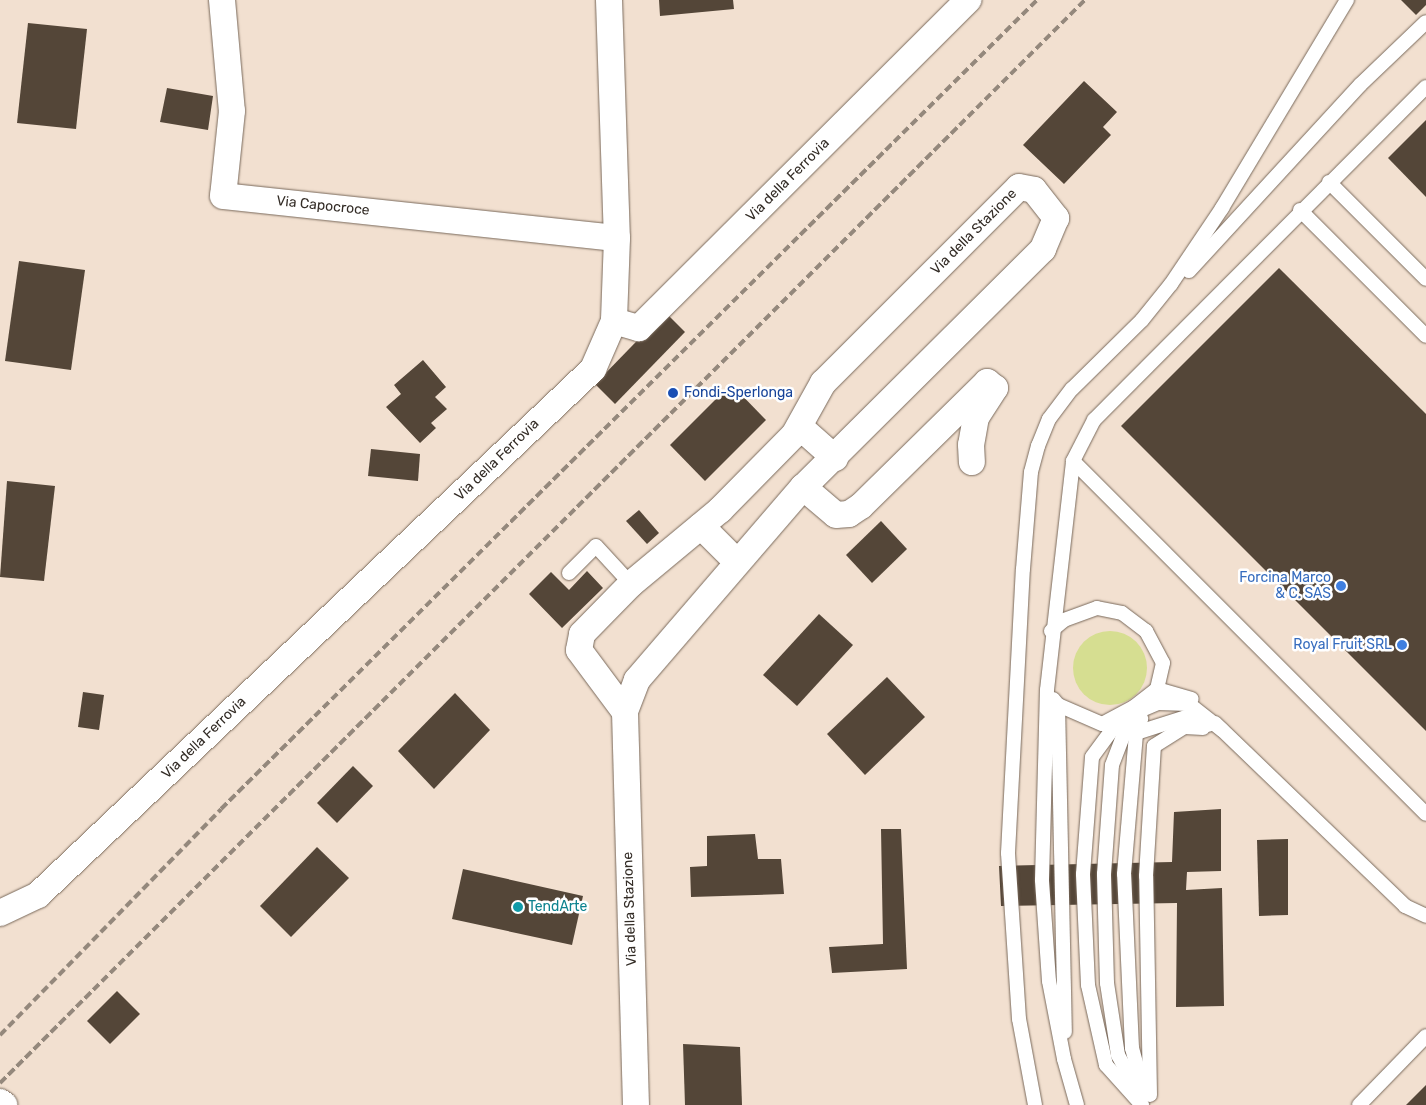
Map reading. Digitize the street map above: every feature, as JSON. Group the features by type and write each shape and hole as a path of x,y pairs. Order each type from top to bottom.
{"street":[{"name":"Via Capocroce","path":"222,0 232,110 223,196 617,238"},
{"path":"609,0 617,238 614,321"},
{"name":"Via della Ferrovia","path":"0,913 38,896 593,369 614,321 639,328 968,0"},
{"name":"Via della Stazione","path":"625,712 580,650 582,634 631,584 701,526 800,427 823,383 1019,187 1034,190 1056,218 1043,249 835,458 803,487 736,561 637,680 625,712 636,1105"},
{"path":"803,487 836,514 849,514 861,506 987,382 995,388 976,417 971,445 972,462"},
{"path":"800,427 835,458"},
{"path":"701,526 736,561"}],"lane":[{"path":"1035,1105 1019,1019 1008,853 1030,472 1049,420 1072,389 1142,320 1171,284 1222,208 1347,0"},
{"path":"1171,284 1270,186 1360,85 1426,22"},
{"path":"1077,1105 1064,1058 1049,981 1042,880 1047,690 1051,631 1073,461 1094,420 1300,210 1426,86"},
{"path":"1329,182 1426,279"},
{"path":"1300,210 1426,336"},
{"path":"1073,461 1426,814"},
{"path":"569,573 596,546 631,584"},
{"path":"1047,690 1058,705 1102,724 1134,707 1157,689 1163,664 1146,631 1122,613 1096,608 1064,620 1051,631"},
{"path":"1157,689 1191,698 1405,906 1426,916"},
{"path":"1146,1105 1106,1065 1088,985 1083,874 1092,757 1120,720 1158,703 1189,704 1222,730"},
{"path":"1058,705 1066,977 1064,1058"},
{"path":"1146,1105 1118,1055 1107,983 1104,874 1112,765 1126,726 1160,709 1187,710 1222,730"},
{"path":"1146,1105 1132,1048 1124,874 1136,733 1186,716 1222,730"},
{"path":"1146,1105 1146,876 1154,746 1185,727 1222,730"},
{"path":"1359,1105 1426,1036"}],"green space":[{"path":"1110,631 1131,637 1141,647 1147,668 1141,689 1131,699 1110,705 1089,699 1079,689 1073,668 1079,647 1089,637"}],"building":[{"path":"659,0 733,0 734,9 660,16"},
{"path":"1401,0 1426,0 1426,5 1416,15"},
{"path":"28,23 87,29 76,129 17,123"},
{"path":"1084,81 1117,112 1103,127 1111,135 1064,184 1023,145"},
{"path":"167,88 213,96 208,130 160,122"},
{"path":"1426,120 1426,197 1388,158"},
{"path":"19,261 85,270 71,370 5,361"},
{"path":"1279,268 1426,414 1426,731 1121,426"},
{"path":"665,312 685,332 615,404 595,384"},
{"path":"423,360 446,387 435,397 447,409 431,423 436,428 420,443 386,407 401,394 394,385"},
{"name":"Fondi-Sperlonga","path":"731,384 766,420 705,481 670,445"},
{"path":"371,449 420,454 418,481 368,476"},
{"path":"7,481 55,486 44,581 0,577"},
{"path":"639,510 659,533 647,544 626,521"},
{"path":"881,521 907,549 872,583 846,555"},
{"path":"587,571 603,588 562,628 529,594 551,572 569,590"},
{"path":"819,614 853,645 797,706 763,675"},
{"path":"887,677 925,717 865,775 827,734"},
{"path":"83,692 104,695 99,730 78,727"},
{"path":"455,693 490,730 434,789 398,751"},
{"path":"353,766 373,786 337,823 317,803"},
{"path":"1221,809 1221,871 1187,872 1186,890 1222,888 1224,1006 1176,1007 1177,903 1001,906 999,866 1172,862 1174,812"},
{"path":"881,829 901,829 907,969 832,973 829,947 883,944"},
{"path":"755,834 758,859 781,859 784,894 691,897 690,867 707,866 707,836"},
{"path":"1288,839 1288,915 1259,916 1257,840"},
{"path":"317,847 349,878 291,937 260,906"},
{"name":"TendArte","path":"463,869 583,896 572,945 452,919"},
{"path":"117,991 140,1014 110,1044 87,1021"},
{"path":"683,1044 740,1047 742,1105 685,1105"},
{"path":"1426,1085 1426,1105 1406,1105"}],"railway":[{"path":"0,1035 221,809 1037,0"},
{"path":"0,1083 1085,0"}],"place":[{"name":"Fondi-Sperlonga","path":"673,393"},
{"name":"Forcina Marco & C. SAS","path":"1341,586"},
{"name":"Royal Fruit SRL","path":"1402,645"},
{"name":"TendArte","path":"518,907"}]}
